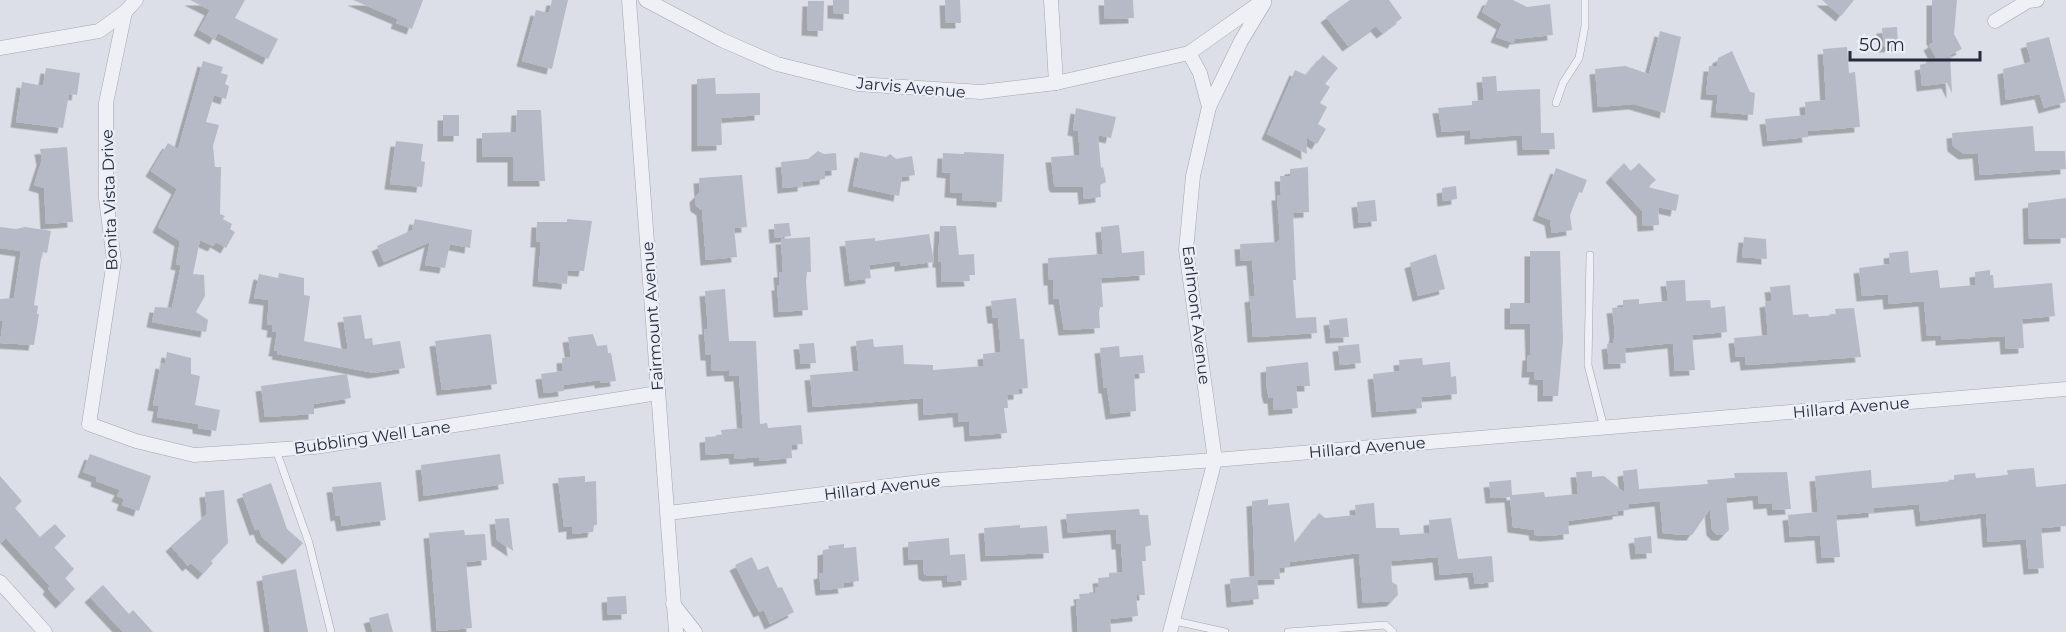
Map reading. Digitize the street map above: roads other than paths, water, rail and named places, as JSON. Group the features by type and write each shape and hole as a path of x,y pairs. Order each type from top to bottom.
{"street":[{"path":"0,48 99,31 125,12 136,0"},
{"name":"Fairmount Avenue","path":"629,0 676,632"},
{"name":"Jarvis Avenue","path":"646,0 722,40 777,64 858,84 981,92 1056,83 1189,53"},
{"path":"1051,0 1056,83"},
{"path":"1189,53 1265,0"},
{"path":"1209,107 1241,41 1265,0"},
{"path":"1995,21 2028,2 2037,0"},
{"name":"Bonita Vista Drive","path":"89,424 114,261 106,198 106,103 125,12"},
{"name":"Earlmont Avenue","path":"1172,626 1215,460 1186,250 1193,176 1209,107 1200,73 1189,53"},
{"name":"Hillard Avenue","path":"668,513 937,480 1215,460 2066,389"},
{"name":"Bubbling Well Lane","path":"89,424 136,441 194,455 315,447 658,393"},
{"path":"0,582 45,632"},
{"path":"673,604 695,632"}],"lane":[{"path":"1556,103 1563,83 1580,58 1585,26 1585,0"},
{"path":"1590,255 1588,365 1604,428"},
{"path":"276,450 309,543 331,632"},
{"path":"1288,632 1385,625 1393,632"},
{"path":"1172,626 1225,632"}]}
